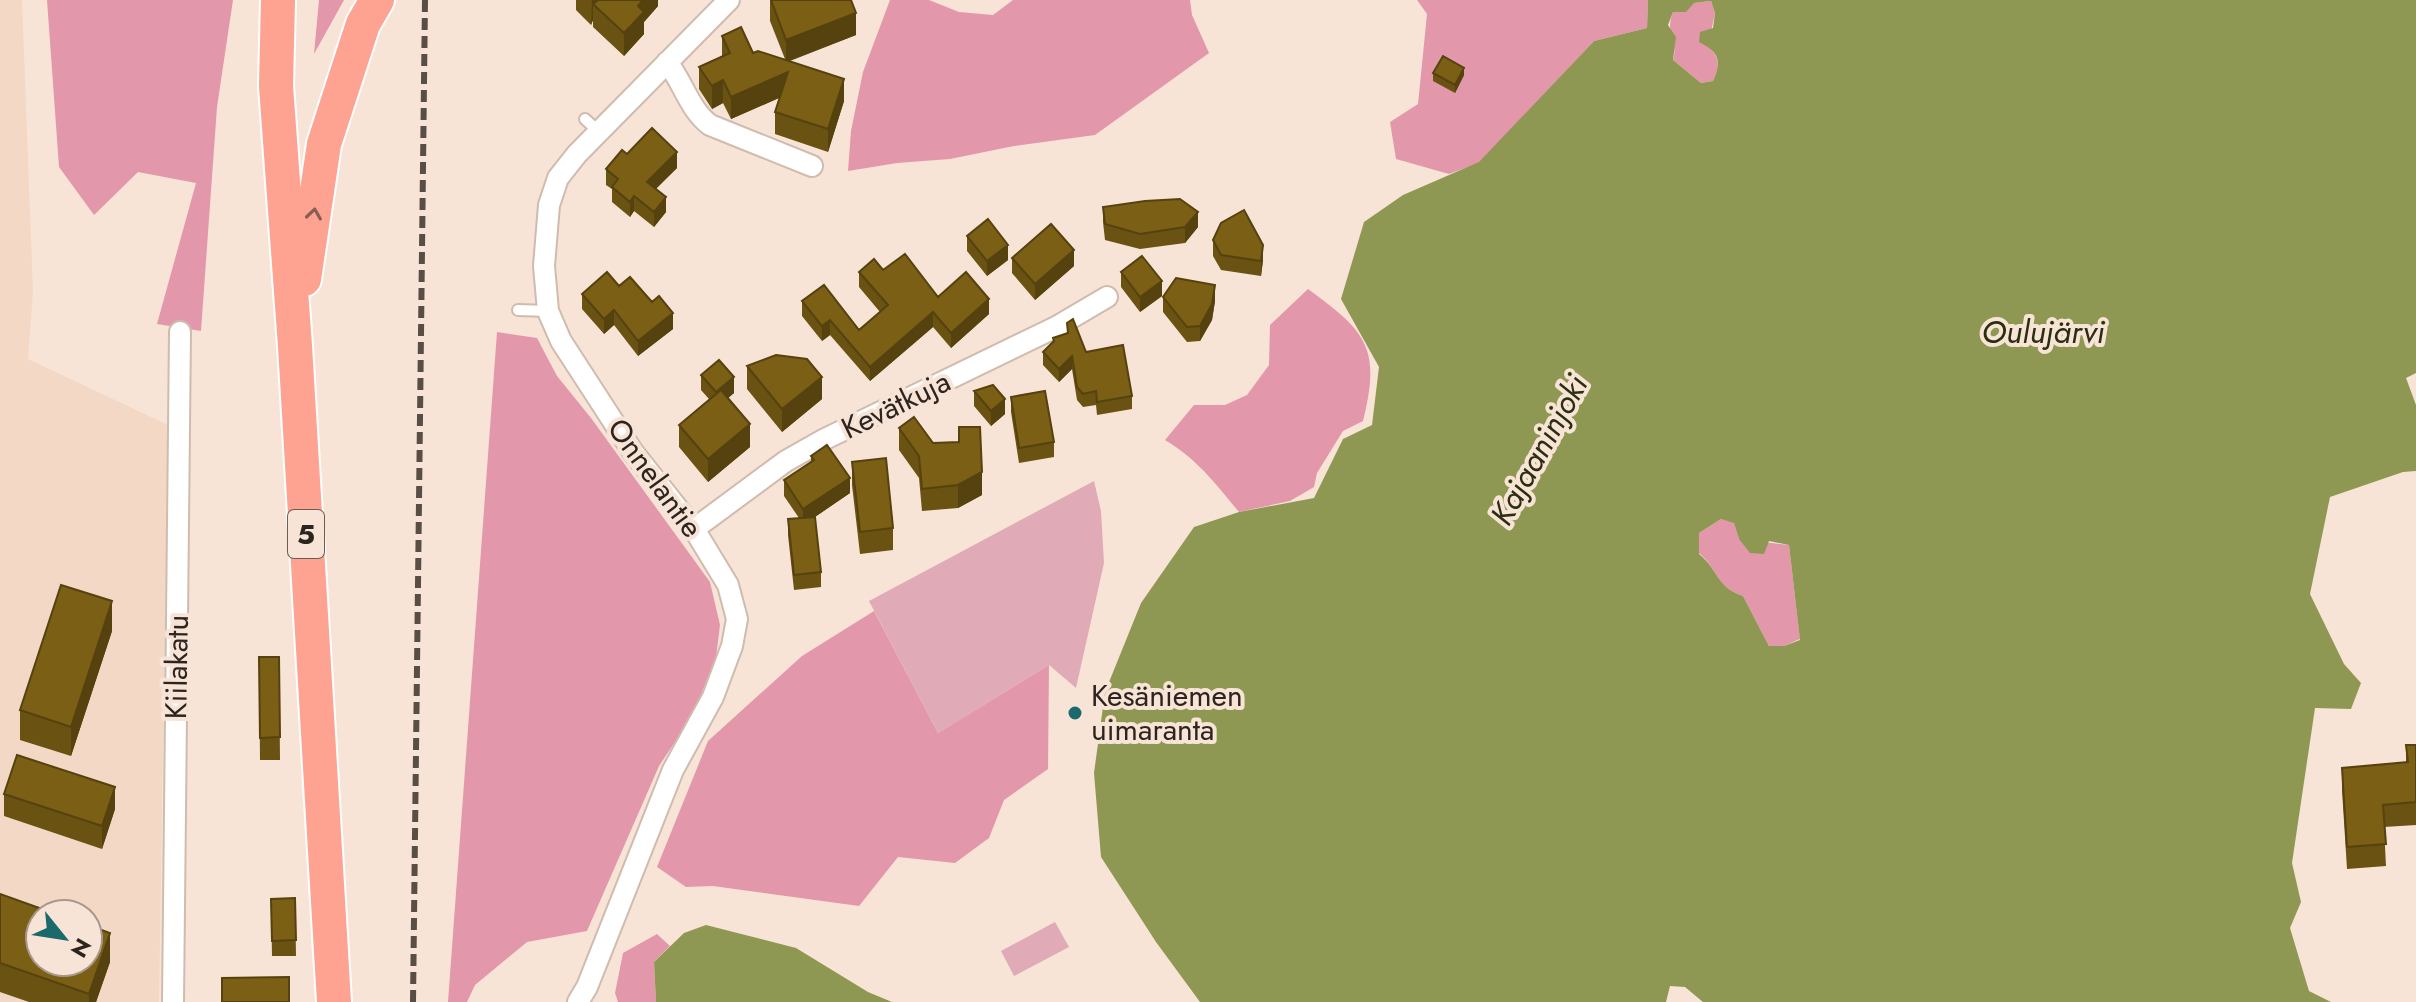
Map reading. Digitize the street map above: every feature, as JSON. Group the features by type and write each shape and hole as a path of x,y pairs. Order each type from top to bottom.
{"highway":[{"name":"5","path":"278,0 276,86 295,346 334,1002"},
{"path":"295,346 324,144 363,24 377,0"}],"street":[{"name":"Onnelantie","path":"578,1002 587,987 673,770 713,697 732,646 737,619 728,585 694,529 633,452 561,341 548,311 545,228 558,178 592,126 667,62 729,0"},
{"path":"667,62 700,117 710,125 812,166"},
{"name":"Kevätkuja","path":"694,529 786,461 825,439 1056,327 1107,297"},
{"name":"Kiilakatu","path":"173,1002 180,332"}],"lane":[{"path":"518,310 548,311"}],"shaded area":[{"path":"0,0 22,0 33,291 28,359 168,425 159,1002 0,1002"},
{"path":"47,0 233,0 217,107 201,331 157,324 196,183 138,172 94,215 59,167"},
{"path":"319,0 344,0 314,54"},
{"path":"890,0 929,0 959,12 993,15 1013,0 1190,0 1192,15 1209,53 1095,135 950,159 848,171 851,131 863,72"},
{"path":"1417,0 1648,0 1647,28 1594,41 1479,163 1449,174 1396,159 1390,122 1418,104 1427,14"},
{"path":"1711,1 1715,13 1708,46 1717,58 1718,66 1713,81 1701,83 1673,60 1671,20 1673,12 1694,3"},
{"path":"1308,289 1344,318 1364,344 1370,376 1363,421 1343,431 1317,473 1314,487 1290,501 1239,512 1196,463 1165,440 1194,405 1225,405 1247,395 1269,365 1270,325"},
{"path":"497,332 537,338 557,376 710,582 720,625 716,657 693,715 659,766 587,931 527,942 475,985 467,1002 448,1002"},
{"path":"1094,481 1101,511 1104,563 1076,688 1049,665 938,733 869,601"},
{"path":"1721,519 1734,522 1739,539 1789,545 1800,639 1784,646 1769,646 1743,596 1722,583 1699,553 1699,533"},
{"path":"874,611 938,733 1049,665 1048,769 1004,800 989,838 955,863 898,857 859,906 713,886 686,887 657,867 708,741 802,656"},
{"path":"1055,922 1069,947 1014,976 1001,951"},
{"path":"657,934 670,946 654,962 656,1002 618,1002 615,993 623,953"}],"water":[{"name":"Oulujärvi","path":"1648,0 2416,0 2416,373 2406,378 2416,405 2416,471 2403,472 2330,497 2310,594 2344,664 2361,683 2351,709 2315,708 2292,863 2301,902 2290,928 2309,991 2331,1002 1703,1002 1685,987 1670,986 1666,1002 1200,1002 1156,942 1101,857 1094,773 1105,692 1141,603 1194,527 1239,512 1314,498 1343,439 1372,425 1379,367 1341,299 1364,222 1403,195 1479,162 1594,41 1647,28","holes":["1711,1 1715,13 1713,28 1700,32 1699,42 1715,53 1718,63 1713,81 1701,83 1673,60 1676,37 1668,25 1673,12 1686,12 1694,3","1721,519 1734,523 1739,539 1750,553 1764,554 1769,541 1789,545 1800,640 1784,646 1769,646 1743,596 1722,583 1699,554 1699,533"]},
{"path":"706,925 796,948 868,992 892,1002 656,1002 654,962 684,933"}],"building":[{"path":"598,0 643,0 638,6 644,12 624,33 593,4"},
{"path":"771,0 851,0 856,13 786,40"},
{"path":"741,27 753,53 758,51 844,79 828,129 775,112 788,72 731,97 723,80 712,86 699,67 730,53 722,36"},
{"path":"1443,56 1464,68 1455,85 1433,73"},
{"path":"652,128 677,152 647,182 666,197 654,212 634,196 630,202 612,187 618,179 606,169 622,150 627,154"},
{"path":"1180,199 1198,212 1185,227 1140,234 1105,224 1103,207"},
{"path":"1244,210 1263,245 1261,261 1221,255 1213,240 1221,223"},
{"path":"988,219 1008,245 987,261 967,236"},
{"path":"1051,224 1074,250 1035,284 1012,258"},
{"path":"905,254 938,297 966,272 989,299 951,333 933,312 870,367 830,320 822,326 802,301 824,285 859,330 888,305 859,272 874,259 883,270"},
{"path":"1142,256 1162,281 1140,297 1121,272"},
{"path":"607,272 619,286 630,277 652,302 659,296 673,313 638,341 614,310 604,319 582,294"},
{"path":"1176,278 1215,285 1212,304 1200,326 1187,327 1163,297"},
{"path":"1073,319 1086,352 1123,345 1132,396 1097,402 1096,391 1083,394 1077,387 1072,356 1059,369 1043,352 1054,341 1053,338 1068,333 1067,323"},
{"path":"776,355 807,359 822,377 782,409 747,366"},
{"path":"719,360 734,377 716,392 701,375"},
{"path":"993,385 1005,399 991,411 974,391"},
{"path":"721,390 750,424 708,459 679,425"},
{"path":"1045,391 1054,442 1019,448 1011,397"},
{"path":"914,417 933,443 959,442 959,427 980,427 982,472 958,485 922,489 919,456 899,428"},
{"path":"827,445 850,478 803,509 784,480 814,460 811,456"},
{"path":"886,458 893,528 860,532 852,462"},
{"path":"815,517 821,572 794,575 788,519"},
{"path":"61,585 112,601 71,727 20,710"},
{"path":"259,657 279,657 280,737 260,738"},
{"path":"2406,745 2416,745 2416,802 2383,805 2386,844 2347,847 2342,768 2408,762"},
{"path":"17,755 115,787 102,826 4,794"},
{"path":"0,894 24,903 24,971 0,963"},
{"path":"295,898 296,940 272,941 271,899"},
{"path":"104,931 110,933 104,950"},
{"path":"289,977 289,1002 222,1002 222,978"},
{"path":"43,978 95,978 89,994"}],"railway":[{"path":"413,1002 425,0"}],"place":[{"name":"Kesäniemen uimaranta","path":"1075,713"}],"water label":[{"name":"Kajaaninjoki","path":"1539,450"}]}
